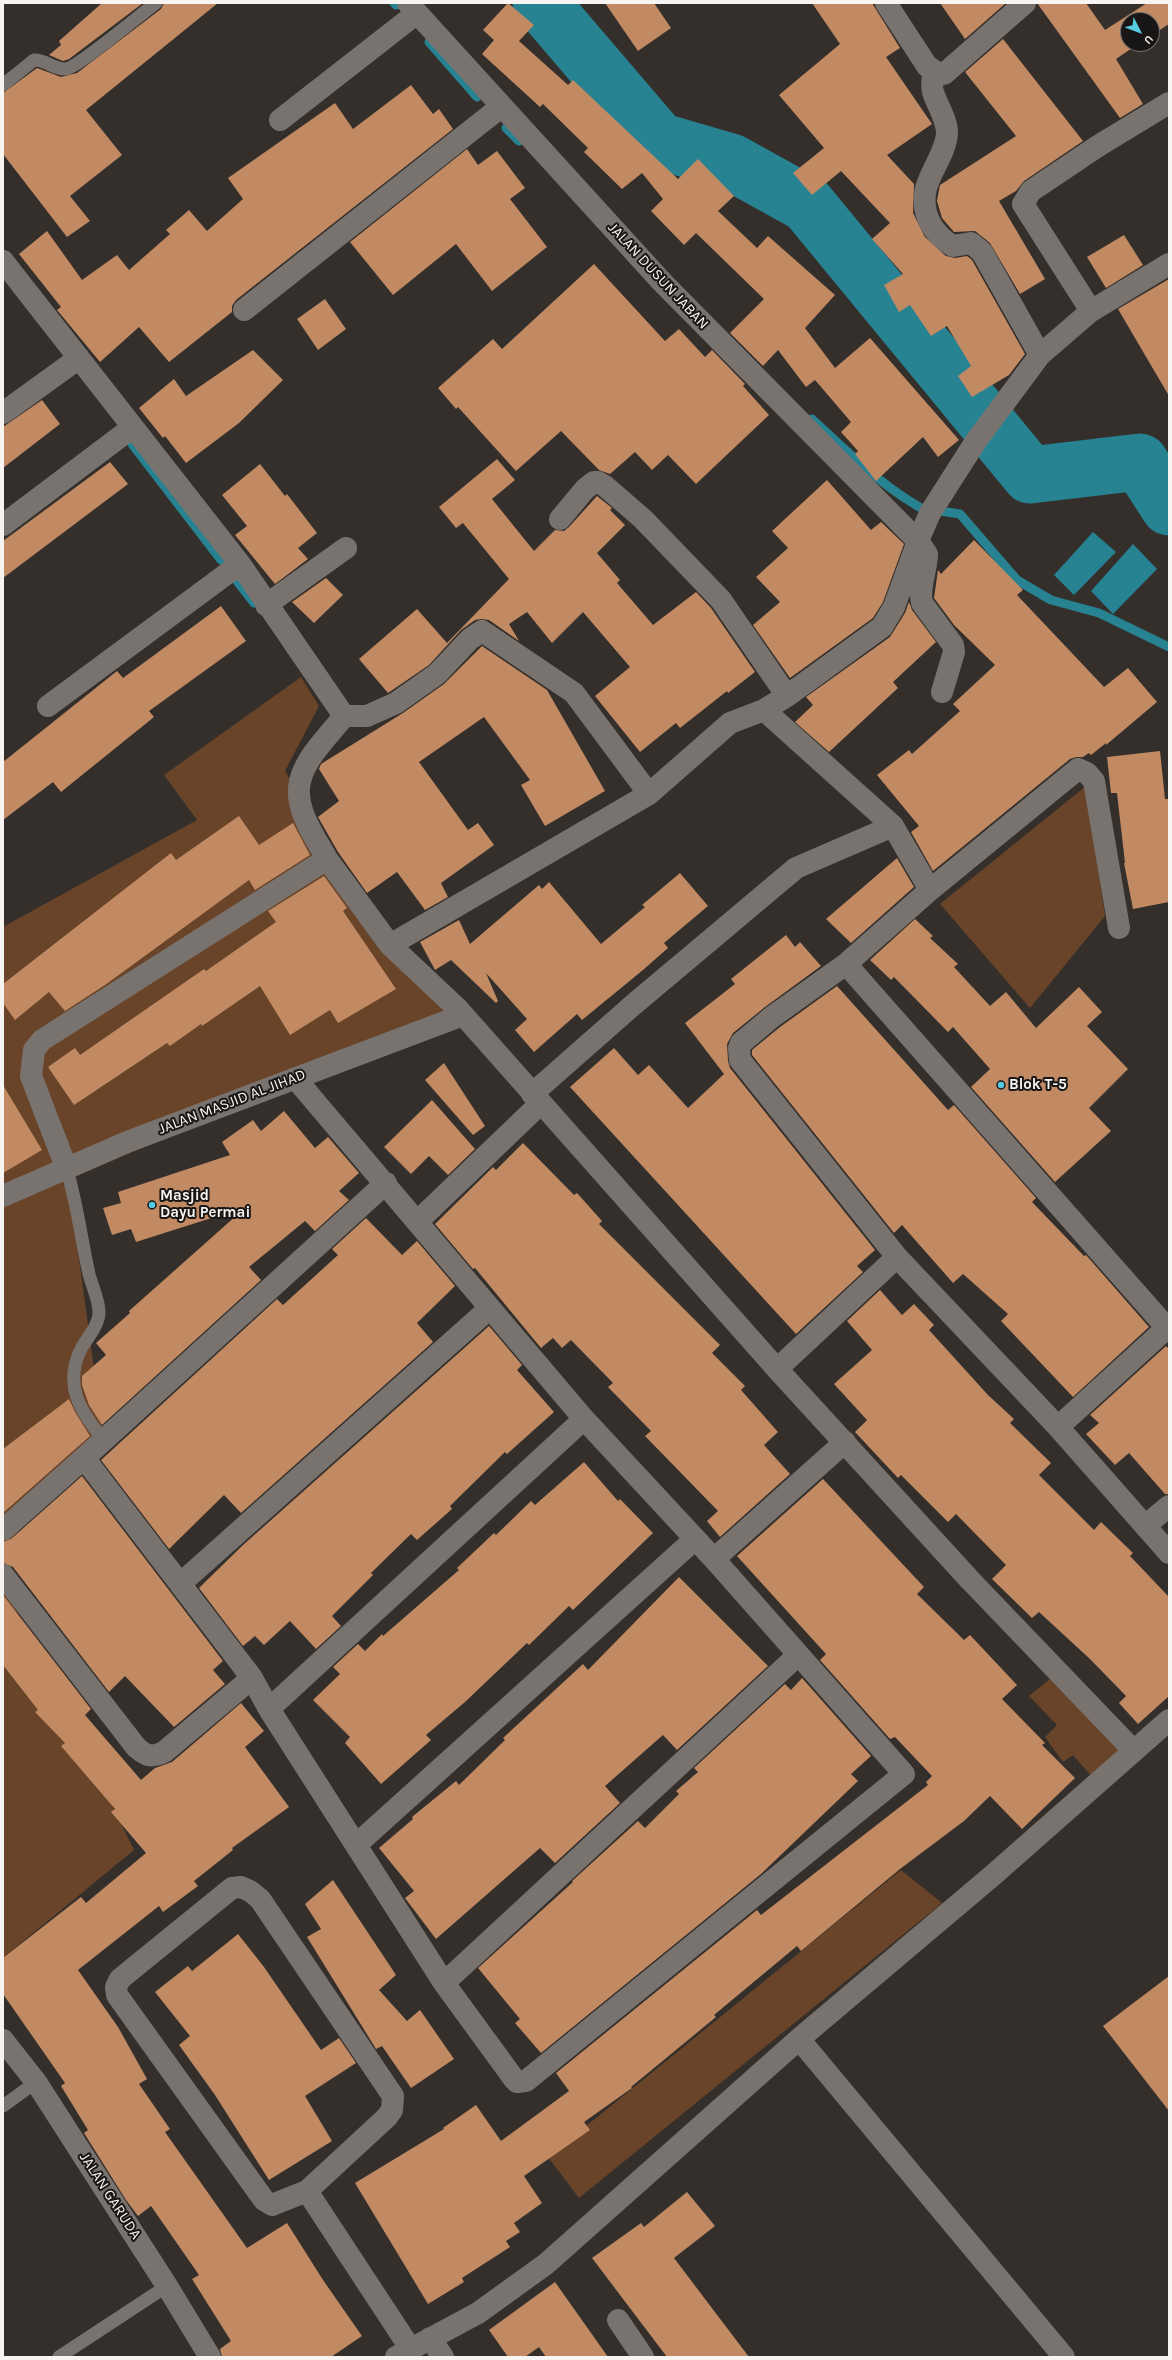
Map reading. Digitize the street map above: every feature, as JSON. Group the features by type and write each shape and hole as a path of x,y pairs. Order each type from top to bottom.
{"street":[{"path":"886,3 927,66 939,74 948,72 1025,3"},
{"path":"280,120 412,8"},
{"name":"JALAN DUSUN JABAN","path":"412,8 662,282 918,541 927,554 926,573 920,598 922,603 953,645 954,652 942,692"},
{"path":"933,71 932,91 947,133 942,152 925,193 928,219 932,229 942,240 953,246 971,243 982,252 1040,355"},
{"path":"1091,310 1023,204 1031,191 1098,146 1169,103"},
{"path":"244,310 502,106"},
{"path":"390,945 649,794 730,723 764,710 787,696 882,627 894,607 930,513 976,441 1040,355 1091,310 1169,264"},
{"path":"6,273 79,358 240,564 266,605 344,716"},
{"path":"3,413 79,358"},
{"path":"3,525 133,427"},
{"path":"560,519 589,485 598,482 605,486 643,518 720,600 787,696"},
{"path":"266,605 346,548"},
{"path":"48,706 240,564"},
{"path":"344,716 366,716 396,703 437,674 470,639 482,631 574,693 649,794"},
{"path":"764,710 893,826 930,890"},
{"path":"344,716 308,762 298,789 305,818 327,860 390,945 463,1015 777,1369 970,1580 1132,1750"},
{"path":"1119,928 1094,781 1087,773 1078,770 930,890 846,964 772,1017 741,1042 739,1048 740,1060 897,1257 1058,1427 1169,1553"},
{"path":"418,1221 537,1099 633,1005 796,868 893,826"},
{"path":"66,1167 31,1076 34,1050 42,1040 327,860"},
{"path":"846,964 1168,1327 1058,1427"},
{"name":"JALAN MASJID AL JIHAD","path":"3,1196 66,1167 295,1078 463,1015"},
{"path":"84,1458 252,1678 269,1709 444,1984 517,2082 526,2081 904,1774 714,1559 584,1418 386,1183 295,1078"},
{"path":"3,1530 386,1183"},
{"path":"777,1369 897,1257"},
{"path":"180,1584 490,1308"},
{"path":"269,1709 584,1418"},
{"path":"714,1559 845,1442"},
{"path":"1145,1526 1169,1506"},
{"path":"356,1845 695,1539"},
{"path":"3,1575 136,1747 146,1755 155,1756 164,1752 252,1678"},
{"path":"444,1984 798,1655"},
{"path":"307,2191 403,2352 478,2313 546,2264 799,2039 992,1876 1132,1750 1169,1720"},
{"path":"241,1887 250,1890 260,1899 393,2096 392,2110 387,2116 307,2191 276,2204 269,2204 264,2200 117,1995 116,1987 120,1979 232,1888 241,1887"},
{"path":"799,2039 1064,2357"},
{"name":"JALAN GARUDA","path":"3,2040 36,2082 167,2286 210,2357"},
{"path":"618,2320 643,2357"},
{"path":"430,2338 443,2357"}],"lane":[{"path":"3,85 34,60 38,60 55,68 73,67 156,3"},
{"path":"66,1167 73,1190 89,1274 99,1312 94,1328 81,1349 75,1369 75,1388 80,1409 86,1420 104,1440"},
{"path":"3,2106 36,2082"},
{"path":"60,2357 167,2286"}],"shaded area":[{"path":"301,677 319,706 285,771 390,945 455,1012 68,1180 104,1440 3,1548 3,927 197,820 164,775"},
{"path":"1086,786 1105,916 1030,1008 940,904"},
{"path":"3,1584 134,1850 3,1958"},
{"path":"1051,1678 1126,1751 1093,1778 1073,1755 1063,1762 1045,1737 1057,1725 1029,1696"},
{"path":"901,1870 942,1903 579,2198 548,2157"}],"water":[{"path":"1093,532 1116,552 1074,595 1054,575"},
{"path":"1133,544 1157,569 1113,614 1091,591"}],"building":[{"path":"102,3 143,3 69,59 63,61 49,55 61,45 59,41"},
{"path":"164,3 218,3 86,110 122,155 70,196 90,221 67,237 3,154 3,93 37,68 61,77 77,73 161,9"},
{"path":"508,3 534,25 519,41 568,85 573,80 678,179 698,159 734,196 718,211 757,248 768,236 835,295 805,328 835,368 870,338 959,440 938,457 923,437 876,481 855,454 858,451 841,432 851,422 815,380 806,387 778,350 763,366 730,333 764,299 696,233 684,245 651,211 663,199 642,173 622,189 584,152 588,148 543,104 540,107 482,54 494,40 483,30"},
{"path":"605,3 654,3 671,28 638,51"},
{"path":"812,3 872,3 900,48 886,57 932,124 887,155 914,184 913,213 925,237 946,256 955,258 967,256 972,260 1025,354 1009,375 972,397 958,376 971,366 947,326 931,336 910,305 899,312 884,285 903,274 872,239 890,223 841,171 812,195 793,173 824,148 779,95 840,44"},
{"path":"940,3 1006,3 965,39"},
{"path":"1037,3 1086,3 1105,30 1120,20 1120,52 1126,52 1116,59 1143,104 1120,118"},
{"path":"1147,3 1169,3 1169,24 1160,30 1160,12 1133,12"},
{"path":"1003,39 1083,141 1024,181 1016,191 999,201 1045,279 1020,294 990,243 975,231 954,232 942,218 937,201 940,185 1016,136 965,72"},
{"path":"411,85 433,114 439,109 453,129 236,300 232,306 232,312 169,362 139,327 100,362 57,310 61,307 19,254 47,231 82,280 117,255 129,270 170,234 166,230 189,210 207,231 243,199 228,178 335,103 353,129"},
{"path":"467,149 478,165 497,151 525,188 510,199 547,247 492,291 456,244 393,295 350,242"},
{"path":"1124,235 1143,265 1106,288 1087,257"},
{"path":"594,264 665,341 679,329 705,357 712,350 745,384 743,386 769,415 696,484 668,455 652,470 635,452 610,474 599,470 561,431 516,471 458,407 456,409 438,388 493,339 502,349"},
{"path":"1169,279 1169,396 1118,309"},
{"path":"325,299 346,329 318,350 297,319"},
{"path":"253,350 283,380 239,423 186,463 165,436 163,438 139,408 174,379 186,396"},
{"path":"42,400 60,424 3,468 3,427"},
{"path":"497,459 515,480 492,499 534,551 555,530 564,531 569,527 597,496 612,508 610,510 625,525 597,553 620,580 617,583 653,625 696,592 711,608 755,672 728,693 727,691 680,728 676,723 640,752 595,696 630,667 583,612 552,643 527,612 509,624 519,641 489,620 475,620 461,630 429,665 388,693 359,659 417,609 447,643 509,579 463,523 456,528 439,507"},
{"path":"110,462 128,484 3,578 3,541"},
{"path":"260,464 285,496 287,494 317,533 298,548 308,559 275,584 235,535 247,526 222,495"},
{"path":"827,480 871,530 881,522 904,544 883,602 873,618 790,678 753,625 780,602 756,577 788,548 772,531"},
{"path":"974,540 1023,590 1017,595 1104,687 1128,668 1157,702 1106,745 1106,743 1091,755 1089,753 1083,757 1070,759 933,871 911,832 919,826 877,775 909,750 912,754 960,711 953,704 995,665 954,625 934,598 938,570 941,574"},
{"path":"326,578 343,595 314,623 292,602"},
{"path":"909,602 912,610 936,642 893,682 898,688 829,752 795,722 813,705 806,697 890,637 905,613"},
{"path":"221,606 246,641 149,711 154,717 61,792 53,782 3,820 3,762 117,671 123,678"},
{"path":"482,646 547,690 605,791 545,826 521,785 530,780 484,717 419,762 468,830 478,823 494,845 441,883 448,897 425,910 397,872 367,893 338,852 318,817 339,801 319,769 321,764 403,713 444,684"},
{"path":"1160,751 1165,799 1169,799 1169,902 1133,909 1124,863 1117,793 1111,793 1107,757"},
{"path":"239,816 259,845 293,823 310,855 255,890 249,880 105,985 65,1011 49,992 15,1020 3,1003 3,984 171,853 176,860"},
{"path":"897,858 914,887 851,943 826,919"},
{"path":"680,873 708,906 664,943 668,948 643,970 582,1020 577,1014 534,1052 515,1030 527,1019 486,973 498,1001 496,1003 451,960 435,970 420,942 459,920 470,944 539,885 542,889 549,882 601,944 645,907 642,905"},
{"path":"324,876 347,908 343,911 396,989 338,1023 330,1010 290,1035 260,986 202,1026 201,1024 170,1046 167,1043 74,1105 48,1067 75,1048 80,1055 204,969 206,971 276,922 268,911"},
{"path":"915,919 933,936 930,938 958,964 954,967 990,1006 1006,992 1036,1028 1079,987 1102,1012 1087,1026 1128,1069 1089,1108 1111,1131 1055,1182 971,1087 990,1069 953,1027 948,1032 894,977 891,980 870,960"},
{"path":"786,935 795,947 800,942 821,966 765,1007 733,1033 727,1044 728,1061 730,1068 875,1250 857,1266 863,1272 796,1334 570,1087 614,1048 638,1075 649,1065 688,1108 724,1074 685,1023 735,984 731,979"},
{"path":"837,986 948,1110 954,1105 1036,1198 1032,1202 1084,1256 1086,1255 1149,1327 1073,1397 1001,1321 1008,1314 963,1274 953,1283 902,1225 894,1233 752,1055 752,1050 780,1027"},
{"path":"444,1063 485,1126 473,1135 425,1080"},
{"path":"3,1085 42,1150 3,1173"},
{"path":"432,1100 475,1149 448,1175 429,1156 411,1174 384,1147"},
{"path":"284,1111 315,1148 328,1137 359,1173 339,1191 349,1200 315,1231 305,1221 249,1267 261,1280 102,1425 89,1405 82,1385 82,1376 106,1355 96,1343 130,1313 129,1311 246,1207 136,1242 131,1229 112,1235 103,1208 121,1203 118,1192 230,1155 222,1142 253,1120 261,1131"},
{"path":"523,1143 574,1195 577,1193 602,1221 599,1224 720,1345 712,1353 745,1386 741,1390 778,1432 764,1445 790,1474 720,1537 707,1521 718,1511 645,1436 651,1431 608,1387 613,1383 571,1340 562,1348 553,1338 541,1348 475,1268 473,1269 435,1224 493,1167 496,1170"},
{"path":"366,1218 402,1255 417,1241 455,1286 417,1323 433,1342 241,1513 224,1495 169,1549 101,1460 277,1299 283,1305 338,1255 332,1249"},
{"path":"880,1290 902,1315 914,1304 934,1325 929,1330 988,1395 1014,1419 1010,1423 1051,1463 1039,1475 1094,1530 1101,1522 1133,1553 1130,1556 1169,1597 1169,1696 1138,1724 1119,1703 1126,1696 1090,1659 1039,1612 1032,1618 992,1579 1006,1565 956,1514 948,1522 901,1475 898,1478 855,1432 867,1420 834,1384 872,1350 847,1321"},
{"path":"489,1326 522,1365 517,1370 554,1412 507,1454 505,1452 450,1506 452,1509 417,1540 411,1534 371,1573 373,1575 332,1616 341,1626 316,1649 290,1621 264,1645 255,1636 243,1646 199,1588 243,1545"},
{"path":"1166,1346 1169,1349 1169,1494 1165,1494 1129,1453 1115,1465 1086,1434 1099,1423 1090,1415"},
{"path":"69,1399 90,1436 3,1513 3,1449"},
{"path":"584,1462 618,1501 620,1499 653,1533 573,1610 569,1606 529,1645 527,1643 465,1702 426,1735 431,1740 381,1784 345,1743 350,1737 313,1700 340,1674 333,1667 358,1644 365,1651 382,1634 383,1636 459,1570 457,1568 494,1533 496,1535 531,1501 535,1505"},
{"path":"82,1476 223,1661 213,1670 225,1684 174,1727 125,1676 109,1692 13,1567 3,1563 3,1542 11,1539"},
{"path":"823,1479 924,1587 917,1594 964,1640 970,1635 1017,1685 1002,1699 1045,1743 1042,1745 1075,1778 1022,1829 990,1796 964,1821 900,1869 801,1951 797,1946 714,2015 716,2017 631,2087 632,2088 584,2122 590,2130 524,2176 542,2203 514,2223 520,2232 506,2241 510,2247 462,2278 464,2282 428,2304 355,2183 444,2129 443,2128 476,2105 501,2141 569,2091 556,2073 757,1910 761,1915 928,1785 926,1782 932,1776 895,1737 890,1739 820,1660 826,1654 737,1556"},
{"path":"679,1577 768,1666 677,1750 663,1735 605,1786 620,1803 555,1863 540,1848 436,1939 405,1898 414,1891 379,1848 413,1819 412,1817 456,1781 459,1785 505,1740 503,1738 583,1664 588,1670"},
{"path":"3,1595 91,1709 85,1715 141,1780 155,1768 172,1762 241,1703 264,1731 245,1747 289,1807 232,1848 233,1850 194,1881 198,1886 163,1912 159,1906 78,1970 118,2027 147,2079 139,2084 170,2129 165,2132 247,2248 287,2223 323,2280 362,2336 331,2357 222,2357 220,2349 231,2341 192,2279 199,2275 151,2206 138,2216 126,2200 84,2133 88,2130 61,2086 65,2083 3,1994 3,1958 81,1897 86,1903 146,1853 111,1812 115,1809 61,1746 65,1743 35,1712 38,1710 3,1665"},
{"path":"802,1678 871,1756 851,1774 858,1781 761,1874 541,2053 515,2023 520,2019 478,1968 638,1821 645,1828 679,1794 676,1791 698,1772 694,1768 785,1684 791,1690"},
{"path":"333,1880 396,1975 379,1990 407,2021 420,2010 454,2059 411,2088 382,2046 376,2049 307,1937 321,1929 305,1904"},
{"path":"238,1934 264,1967 321,2050 339,2038 356,2063 305,2096 332,2141 269,2180 215,2095 179,2045 190,2036 155,1992 188,1966 192,1971"},
{"path":"1169,1976 1169,2111 1103,2026"},
{"path":"687,2192 715,2226 674,2258 749,2357 667,2357 592,2258 641,2223 644,2227"},
{"path":"555,2282 608,2357 546,2357 539,2347 525,2357 508,2357 489,2330"}],"waterway":[{"path":"541,3 659,141 731,162 807,204 1030,475 1140,462 1169,507"},
{"path":"429,42 477,97"},
{"path":"506,128 519,141"},
{"path":"812,419 868,470 914,504 930,513 940,511 960,514 1017,580 1051,600 1099,613 1169,647"},
{"path":"132,444 221,560"},
{"path":"237,581 254,603"}],"place":[{"name":"Blok T-5","path":"1001,1085"},
{"name":"Masjid Dayu Permai","path":"152,1205"}]}
